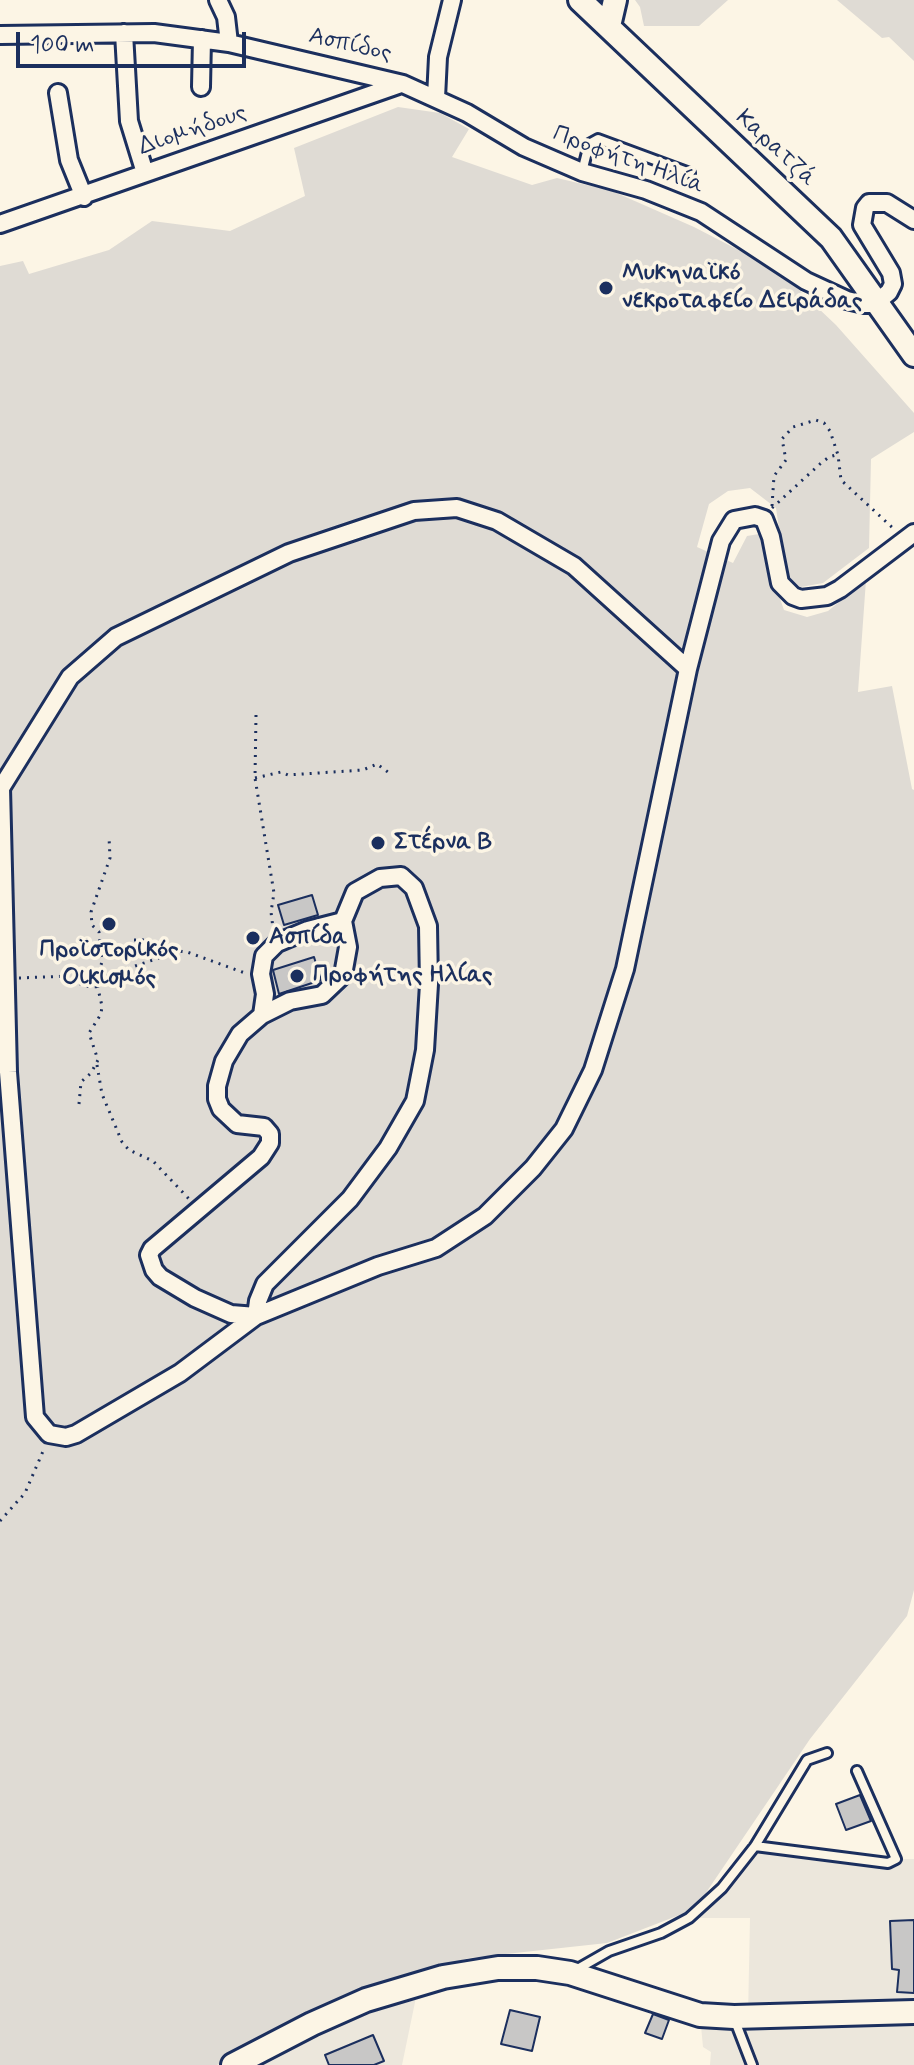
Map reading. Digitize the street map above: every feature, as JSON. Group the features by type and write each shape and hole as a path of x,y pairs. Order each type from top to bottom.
{"street":[{"path":"218,0 226,17 229,43"},
{"path":"436,98 438,57 452,0"},
{"name":"Καρατζά","path":"580,0 831,238 914,355"},
{"path":"609,26 615,0"},
{"path":"124,33 129,121 145,173"},
{"name":"Ασπίδος","path":"0,35 154,33 229,43 403,84"},
{"path":"201,87 202,39"},
{"name":"Προφήτη Ηλία","path":"403,84 467,113 524,147 582,172 646,190 701,212 806,281 847,300 864,304 877,302"},
{"name":"Διομήδους","path":"0,224 403,84"},
{"path":"58,93 69,160 84,197"},
{"path":"877,302 893,284 891,273 864,230 862,214 869,203 887,203 914,220"},
{"path":"688,669 574,566 497,521 457,508 414,511 289,553 116,637 70,677 1,788 8,1072 33,1407 35,1417 49,1434 66,1437 76,1434 180,1373 256,1316 378,1266 436,1248 485,1216 533,1168 564,1129 593,1070 625,969 688,669 721,541 734,520 755,516 764,519 771,537 780,583 793,596 801,599 827,596 840,589 911,536"},
{"path":"401,876 414,888 428,926 429,984 425,1050 415,1101 388,1148 350,1199 265,1284 256,1316 231,1314 195,1298 154,1270 149,1262 152,1249 261,1157 270,1143 270,1134 264,1127 237,1124 221,1109 217,1086 230,1047 262,1015 290,1001 322,995 343,975 348,947 343,921 355,892 380,878 401,876"},
{"path":"262,1015 264,956 277,943 308,930 343,921"},
{"path":"233,2065 339,2011 419,1983 498,1968 537,1968 570,1973 700,2015 734,2017 914,2012"}],"lane":[{"path":"582,172 589,144 598,139 690,173"},
{"path":"570,1973 609,1951 661,1933 689,1918 722,1888 755,1846 807,1760 827,1753"},
{"path":"755,1846 888,1863 896,1859 857,1771"},
{"path":"734,2017 752,2065"}],"path":[{"path":"838,455 820,464 772,508 774,476 786,460 782,439 793,427 816,420 824,423 830,431 838,455 841,480 889,527 911,536"},
{"path":"256,715 255,778 274,893 271,912 277,943"},
{"path":"255,778 281,772 288,775 363,770 377,764 392,775"},
{"path":"109,837 110,858 91,912 92,925 99,932 102,962 96,980 101,1014 89,1033 98,1060 102,1094 122,1142 129,1150 153,1161 199,1209"},
{"path":"134,940 146,940 167,955"},
{"path":"99,987 106,976 167,955 187,952 245,973 261,974"},
{"path":"4,979 69,976 77,979 82,986 99,987"},
{"path":"79,1104 81,1082 97,1065"},
{"path":"0,1521 25,1493 49,1434"}],"shaded area":[{"path":"635,0 728,0 699,26 644,26 640,7"},
{"path":"837,0 914,0 914,61 889,37 882,38"},
{"path":"398,107 440,113 469,129 452,157 532,185 557,178 612,191 694,227 779,271 836,325 914,413 914,432 871,459 869,548 823,583 801,587 790,582 785,570 776,508 750,488 728,491 709,504 697,547 733,563 747,536 759,534 768,542 766,559 784,610 807,617 828,611 866,580 858,692 892,686 914,790 914,1590 907,1616 810,1739 695,1909 607,1943 469,1958 410,1975 217,2065 0,2065 0,266 23,261 29,274 109,250 152,221 230,231 305,196 294,148"},
{"path":"755,1846 888,1863 896,1859 914,1859 914,2065 710,2065 711,2052 703,2047 700,2015 748,2017 750,1918 689,1918 722,1888"},
{"path":"419,1983 402,2065 233,2065"}],"building":[{"path":"312,895 318,915 284,925 278,905"},
{"name":"Προφήτης Ηλίας","path":"314,957 321,980 279,994 273,970"},
{"path":"860,1795 871,1821 846,1830 836,1804"},
{"path":"914,1920 914,1993 897,1992 899,1970 892,1969 890,1921"},
{"path":"510,2010 540,2017 532,2051 501,2044"},
{"path":"653,2014 669,2020 662,2039 645,2033"},
{"path":"373,2035 384,2061 374,2065 329,2065 325,2055"}],"place":[{"name":"Μυκηναϊκό νεκροταφείο Δειράδας","path":"606,288"},
{"name":"Στέρνα Β","path":"378,843"},
{"name":"Προϊστορικός Οικισμός","path":"109,924"},
{"name":"Ασπίδα","path":"253,938"},
{"name":"Προφήτης Ηλίας","path":"297,976"}]}
